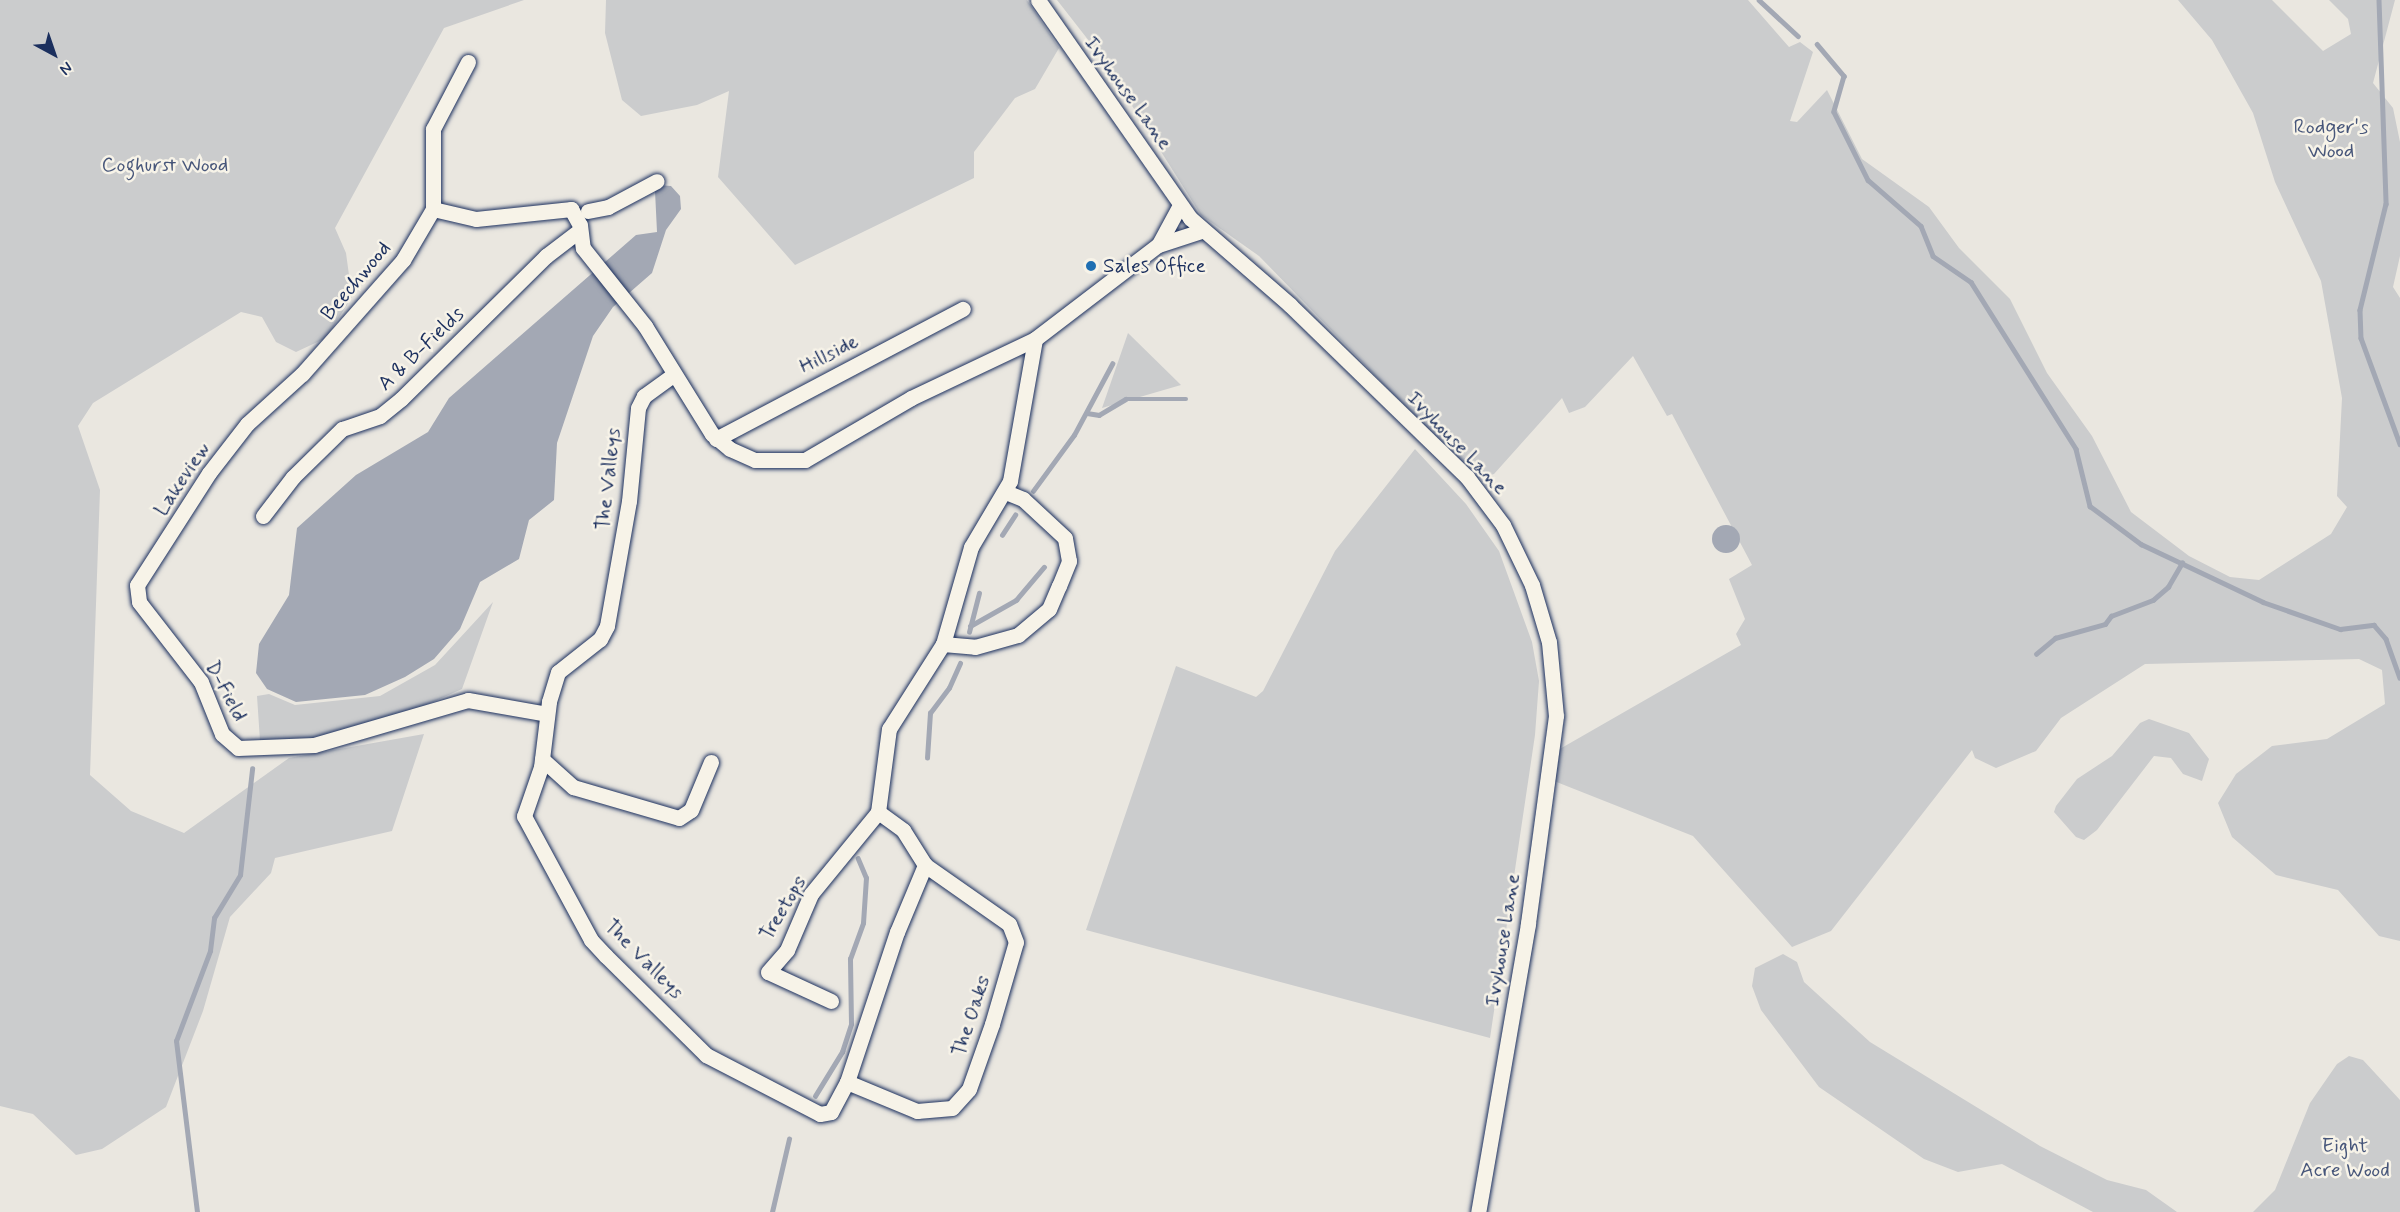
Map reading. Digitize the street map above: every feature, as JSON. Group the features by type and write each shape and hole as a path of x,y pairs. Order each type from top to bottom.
{"street":[{"name":"Ivyhouse Lane","path":"1038,0 1180,206 1201,231 1290,305 1467,477 1512,541 1545,626 1556,697 1554,736 1478,1212"},
{"name":"Beechwood","path":"302,374 404,260 433,209 434,129 468,62"},
{"path":"588,211 608,207 657,181"},
{"path":"1158,245 1180,206"},
{"path":"433,209 476,219 564,207 571,209 580,230 580,242 628,305 716,439 755,460 800,462 911,398 1035,339 1158,245 1201,231"},
{"name":"A & B-Fields","path":"263,516 293,477 342,429 380,416 401,399 546,256 580,230"},
{"name":"Hillside","path":"716,439 963,309"},
{"path":"847,1082 897,932 925,865 903,830 878,812 889,729 943,644 971,547 1006,492 1014,470 1035,339"},
{"name":"Lakeview","path":"155,624 139,602 137,585 247,424 302,374"},
{"name":"The Valleys","path":"673,375 644,396 638,408 629,501 607,626 600,639 558,672 547,714 542,759 524,816 591,940 706,1055 796,1106 820,1114 831,1112 847,1082"},
{"path":"943,644 975,647 1018,635 1048,609 1059,586 1069,561 1065,538 1023,499 1006,492"},
{"name":"D-Field","path":"155,624 201,682 222,734 238,748 314,745 468,700 547,714"},
{"path":"542,759 573,786 679,818 691,810 711,762"},
{"name":"Treetops","path":"831,1001 768,972 787,950 811,894 878,812"},
{"name":"The Oaks","path":"847,1082 916,1111 952,1108 969,1089 992,1024 1016,942 1009,924 925,865"}],"green space":[{"name":"Coghurst Wood","path":"0,0 524,0 444,28 335,228 346,253 352,297 326,338 296,352 276,342 262,317 241,312 93,403 78,426 100,490 90,775 131,811 184,833 289,758 424,734 392,831 275,858 271,873 230,917 203,1011 166,1107 102,1149 76,1155 33,1114 0,1106"},
{"path":"606,0 1027,0 1059,48 1035,89 1015,98 974,152 974,178 795,265 718,177 729,91 697,105 641,116 622,100 605,33"},
{"name":"Rodger's Wood","path":"1057,0 1748,0 1789,47 1800,42 1813,52 1790,121 1797,122 1827,90 1862,159 1929,207 1959,248 2010,299 2047,373 2092,436 2131,512 2189,556 2230,577 2259,580 2331,534 2347,507 2337,496 2342,398 2321,281 2275,182 2253,113 2212,40 2178,0 2272,0 2323,51 2351,34 2348,19 2329,0 2395,0 2373,83 2393,108 2400,142 2400,256 2393,287 2400,298 2400,941 2379,936 2338,890 2276,875 2232,837 2218,803 2236,774 2272,746 2327,739 2385,704 2382,670 2359,659 2145,664 2061,718 2036,751 1996,768 1975,758 1972,750 1831,931 1792,947 1693,836 1554,781 1558,750 1741,645 1736,634 1745,619 1729,579 1752,565 1672,414 1667,416 1633,356 1585,407 1569,413 1562,398 1494,474 1476,479 1259,256 1201,215 1100,55"},
{"path":"1128,333 1181,385 1102,408"},
{"path":"1415,449 1466,504 1499,551 1532,642 1539,681 1535,735 1490,1038 1086,930 1176,666 1256,697 1263,691 1335,551"},
{"path":"493,602 462,689 352,738 260,741 257,696 269,694 295,705 380,696 435,665"},
{"path":"2149,719 2189,733 2209,759 2202,781 2183,774 2171,758 2154,756 2097,830 2084,840 2076,837 2054,812 2056,806 2077,779 2112,756 2140,723"},
{"path":"1783,954 1797,962 1804,982 1870,1042 2040,1146 2107,1180 2146,1190 2177,1212 2093,1212 2002,1164 1958,1172 1924,1159 1819,1087 1761,1010 1752,986 1755,968"},
{"name":"Eight Acre Wood","path":"2349,1056 2363,1060 2400,1100 2400,1212 2253,1212 2275,1190 2310,1103 2337,1064"}],"shaded area":[{"path":"658,185 671,186 680,196 681,209 666,230 652,273 613,307 593,336 557,443 554,500 529,520 519,559 480,582 460,629 434,659 405,677 365,695 296,702 267,689 256,673 259,644 289,595 297,528 356,475 428,432 449,398 636,235 657,232 655,191"},
{"path":"1726,525 1736,529 1740,539 1736,549 1726,553 1716,549 1712,539 1716,529"}],"waterway":[{"path":"1759,0 1798,36"},
{"path":"2379,0 2386,204 2360,310 2361,338 2400,444"},
{"path":"1817,44 1844,76 1834,112 1868,180 1921,226 1933,256 1971,282 2076,449 2090,506 2141,544 2263,602 2340,629 2374,625 2386,639 2400,678"},
{"path":"1033,491 1074,435 1112,364"},
{"path":"1087,413 1099,415 1126,399 1186,399"},
{"path":"1002,535 1015,515"},
{"path":"2036,654 2055,638 2105,624 2111,616 2153,600 2168,587 2182,563"},
{"path":"970,626 1016,600 1044,567"},
{"path":"969,632 979,593"},
{"path":"927,758 930,713 949,688 960,663"},
{"path":"197,1212 176,1041 210,951 214,918 240,875 252,769"},
{"path":"815,1096 842,1052 851,1024 850,959 863,923 866,878 858,859"},
{"path":"772,1212 789,1139"}],"place":[{"name":"Sales Office","path":"1091,266"}]}
